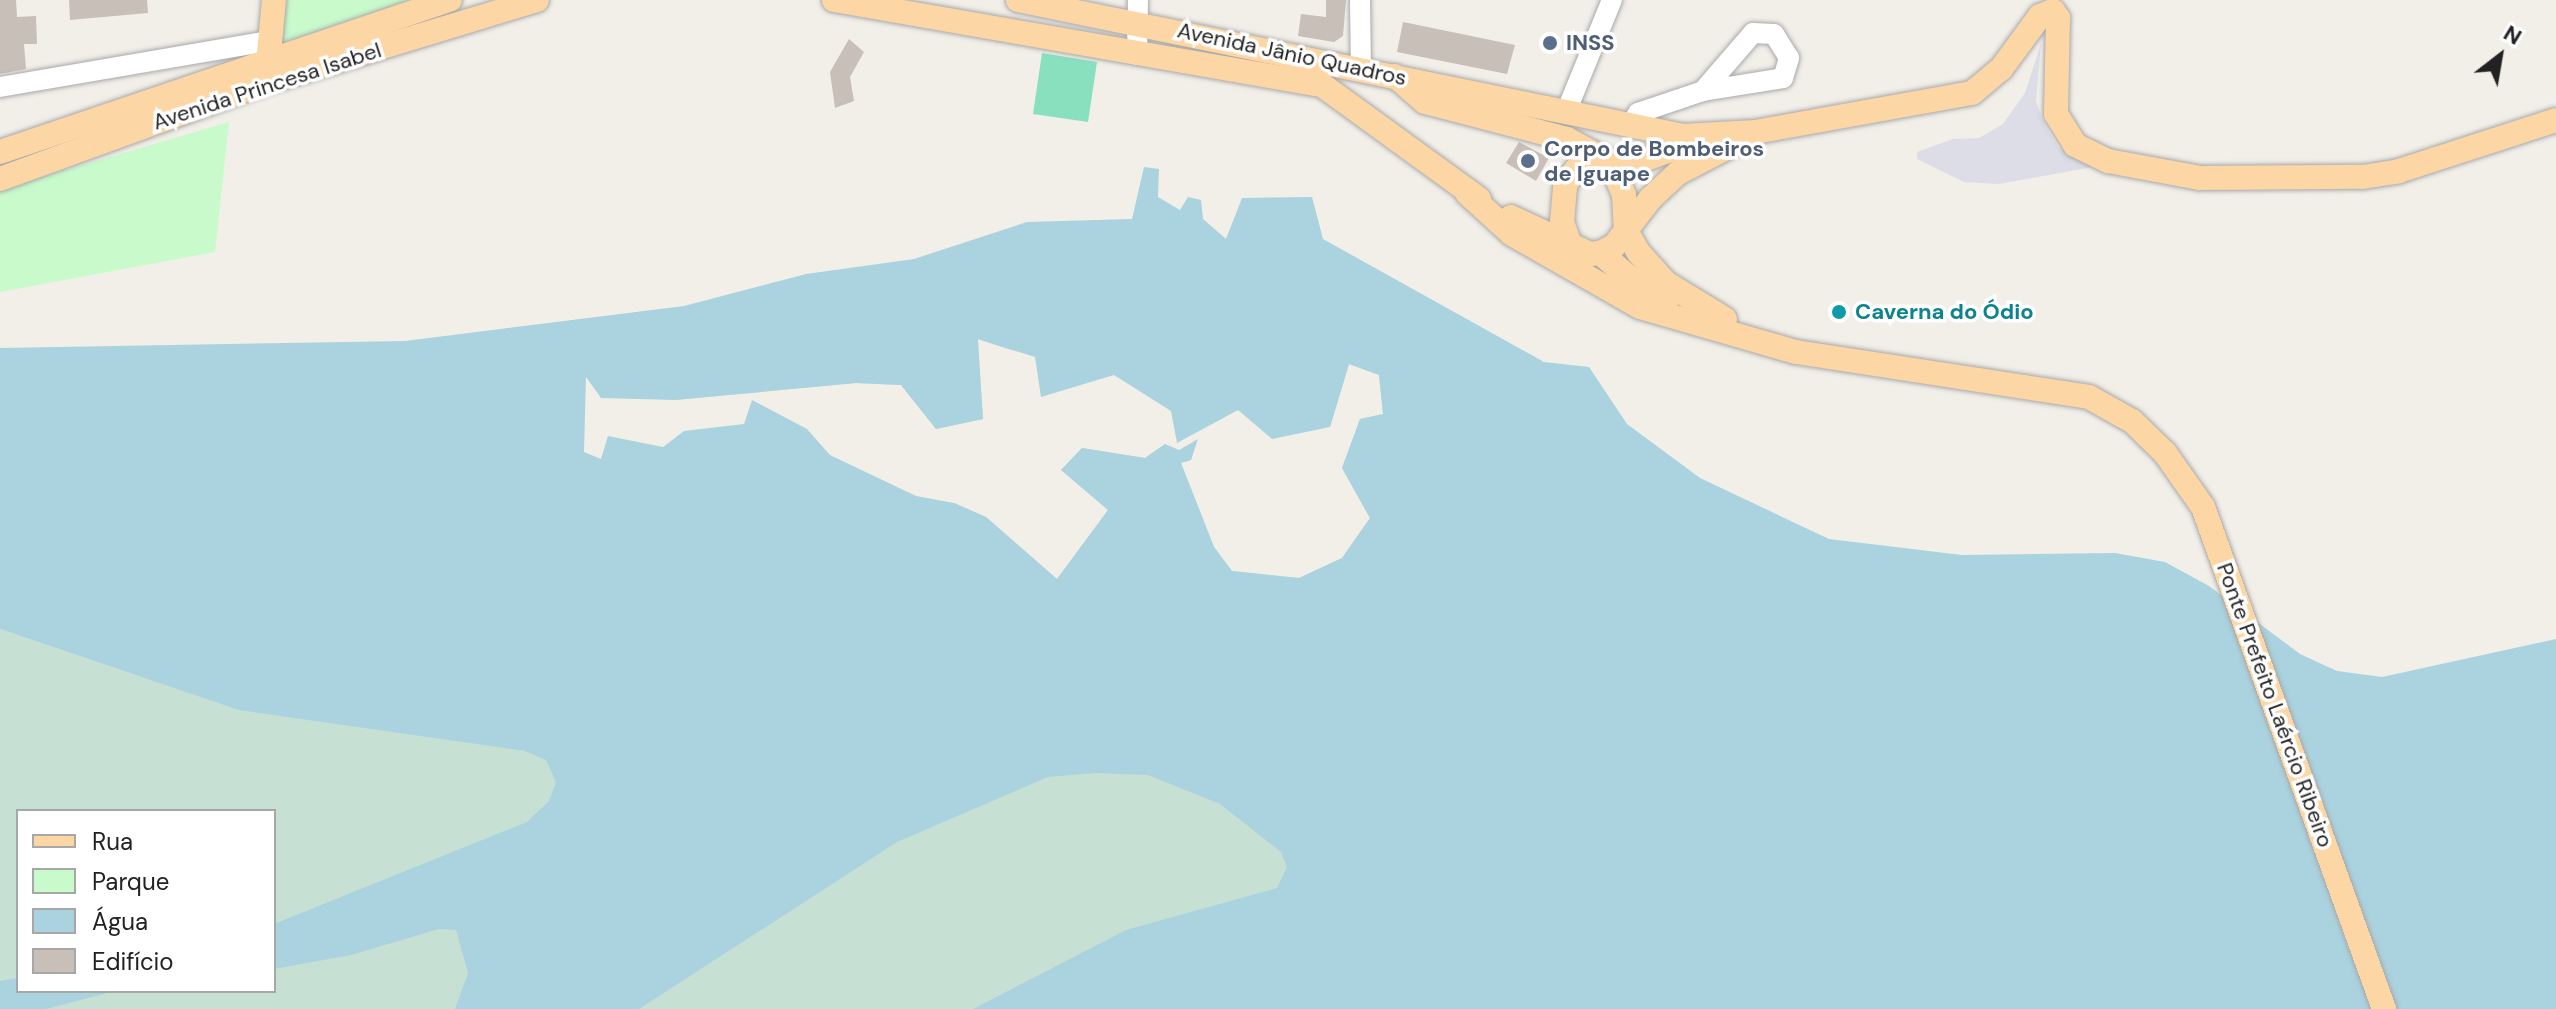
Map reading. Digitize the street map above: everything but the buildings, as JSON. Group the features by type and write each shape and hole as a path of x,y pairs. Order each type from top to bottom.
{"main road":[{"path":"267,61 274,0"},
{"name":"Avenida Princesa Isabel","path":"0,152 450,0"},
{"name":"Avenida Princesa Isabel","path":"0,179 267,61 537,0"},
{"name":"Avenida Jânio Quadros","path":"834,0 893,6 1202,67 1294,78 1343,96 1467,193"},
{"name":"Avenida Jânio Quadros","path":"1018,0 1138,12 1205,35 1566,112 1683,136 1720,133"},
{"path":"1570,245 1562,222 1565,184 1588,155 1608,163 1648,156 1720,133 1755,132 1972,93 2001,69 2048,11 2058,18 2054,96 2062,130 2075,145 2108,161 2200,178 2363,177 2436,162 2556,120"},
{"path":"1202,67 1205,35"},
{"path":"1393,75 1425,102 1567,139 1648,156"},
{"path":"1631,125 1648,156 1650,199"},
{"path":"1600,253 1614,246 1650,199 1678,173 1755,132"},
{"path":"1567,139 1608,163 1626,230 1666,283 1693,303 1796,352"},
{"path":"1467,193 1570,245 1600,253 1685,319"},
{"path":"1467,193 1512,234 1597,287 1685,319 1796,352"},
{"name":"Ponte Prefeito Laércio Ribeiro","path":"1796,352 2089,397 2132,421 2165,453 2203,507 2384,1009"}],"street":[{"path":"1360,0 1361,69"},
{"path":"1566,112 1612,0"},
{"path":"1137,55 1138,12"},
{"path":"0,87 267,61"},
{"path":"1631,125 1638,113 1703,91"}],"green space":[{"path":"277,0 416,0 270,47"},
{"path":"1042,53 1097,62 1088,122 1033,114"},
{"path":"229,122 215,252 0,292 0,189"},
{"path":"980,305 1446,348 1873,1009 0,1009 0,629 148,679 0,416 584,452 588,472 954,503 986,517 1057,579 1108,510 1061,470 1082,448 1145,458 1165,444 1181,463 1214,547 1232,571 1299,578 1342,558 1370,518 1342,468 1360,419 1383,414 1379,375 1349,364 1330,427 1220,364 1011,350 977,339 983,419 936,429 901,385 856,383 675,400"}],"shaded area":[{"path":"2041,43 2036,101 2045,125 2058,147 2093,167 1999,184 1964,182 1917,159 1917,152 1953,139 1979,138 2003,124 2025,93"}],"water":[{"path":"1144,167 1159,169 1158,197 1180,210 1188,197 1201,200 1203,219 1226,239 1242,198 1312,197 1323,239 1544,362 1589,367 1627,424 1700,478 1829,539 1962,555 2115,553 2165,562 2209,586 2300,654 2337,671 2382,677 2556,639 2556,1009 973,1009 1126,930 1277,888 1287,867 1281,852 1220,804 1148,775 1096,773 1048,777 897,842 639,1009 455,1009 468,973 456,930 439,929 351,955 276,969 276,923 527,822 549,801 556,782 546,760 525,751 239,710 0,629 0,348 405,341 684,306 806,274 914,259 1027,222 1132,219","holes":["978,339 1035,357 1041,397 1114,375 1171,411 1177,443 1238,410 1272,439 1330,427 1349,364 1379,375 1383,414 1360,419 1342,468 1370,518 1342,558 1299,578 1232,571 1214,547 1181,463 1191,460 1198,439 1179,450 1165,444 1145,458 1082,448 1061,470 1108,510 1057,579 986,517 954,503 916,496 830,455 807,429 752,400 744,424 684,431 663,447 608,436 601,459 584,452 586,377 601,398 675,400 856,383 901,385 936,429 983,419"]},
{"path":"16,978 16,993 107,993 46,1009 0,1009 0,981"}],"place":[{"name":"INSS","path":"1550,43"},
{"name":"Corpo de Bombeiros de Iguape","path":"1528,161"},
{"name":"Caverna do Ódio","path":"1839,312"}]}
